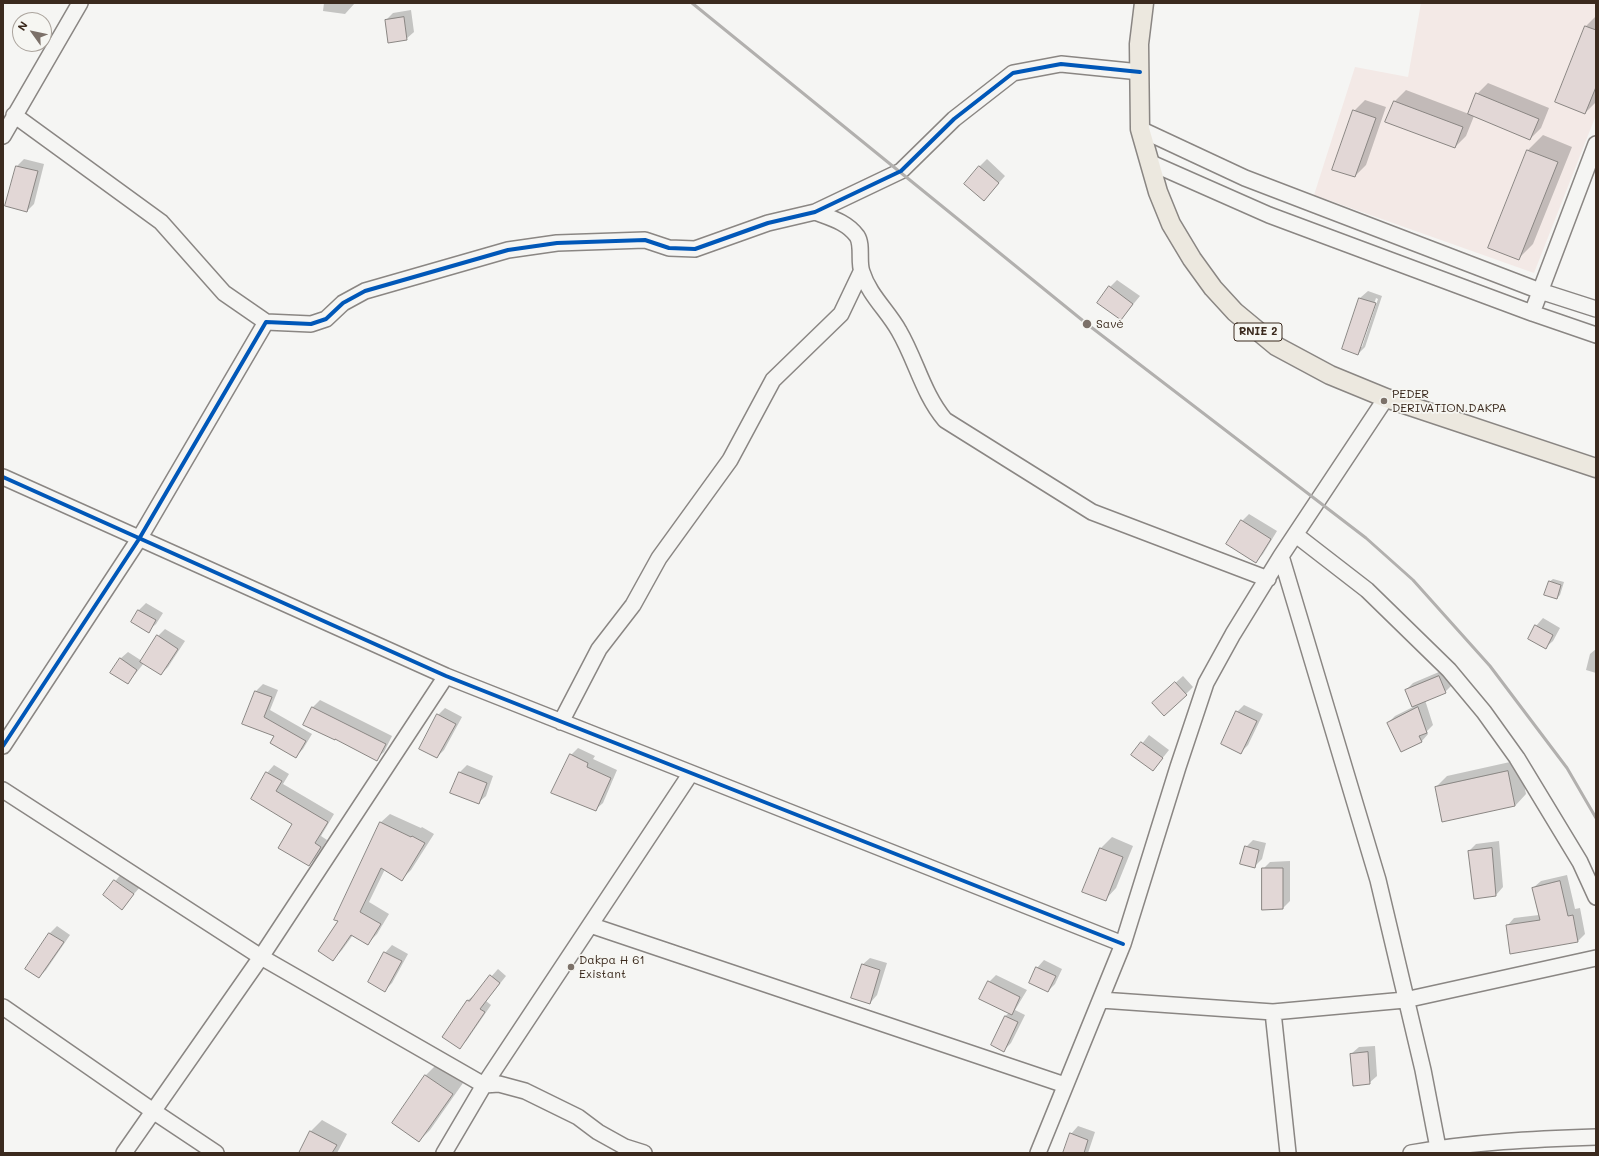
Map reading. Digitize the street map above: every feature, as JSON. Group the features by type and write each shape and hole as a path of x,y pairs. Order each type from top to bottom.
{"main road":[{"name":"RNIE 2","path":"1144,3 1139,44 1140,129 1149,162 1158,192 1171,224 1192,259 1213,288 1235,312 1276,346 1301,361 1386,398 1596,468"}],"street":[{"path":"3,136 80,3"},
{"path":"14,115 161,222 224,293 243,308 266,322 311,324 326,318 343,303 365,291 508,250 557,243 645,240 669,248 695,249 768,223 815,212 901,171 954,119 1013,73 1061,64 1140,72"},
{"path":"1140,129 1245,178 1540,291 1596,310"},
{"path":"1532,313 1596,144"},
{"path":"1149,162 1269,215 1532,313 1596,335"},
{"path":"815,212 844,224 850,228 858,238 861,272 878,303 899,331 934,407 945,420 1092,512 1268,579"},
{"path":"561,722 599,649 633,605 658,558 730,460 773,380 841,314 861,272"},
{"path":"3,746 139,539 266,322"},
{"path":"1038,1153 1123,944 1178,767 1206,683 1233,634 1282,556 1386,398"},
{"path":"3,477 446,676 1123,944"},
{"path":"1296,535 1367,590 1449,670 1484,712 1517,758 1580,862 1596,897"},
{"path":"1282,556 1378,880 1405,1000 1423,1070 1438,1151"},
{"path":"124,1153 261,957 446,676"},
{"path":"444,1153 484,1085 691,773"},
{"path":"3,790 261,957 484,1085 499,1084 525,1091 578,1117 598,1132 625,1147 644,1153"},
{"path":"590,925 1065,1085"},
{"path":"1101,1000 1273,1012 1405,1000 1596,958"},
{"path":"3,1007 152,1111 216,1153"},
{"path":"1273,1012 1288,1153"},
{"path":"1411,1153 1549,1138 1596,1137"}],"shaded area":[{"path":"1421,3 1596,3 1596,115 1534,273 1314,195 1355,67 1408,77"}],"building":[{"path":"404,17 407,40 388,43 385,20"},
{"path":"1585,26 1596,30 1596,87 1585,114 1555,102"},
{"path":"1476,93 1539,119 1530,140 1468,114"},
{"path":"1394,101 1463,127 1455,148 1385,122"},
{"path":"1353,110 1376,118 1355,177 1332,170"},
{"path":"1527,150 1558,162 1519,260 1488,248"},
{"path":"16,166 38,171 27,212 5,206"},
{"path":"979,166 999,183 984,201 964,184"},
{"path":"1109,286 1133,304 1121,320 1097,303"},
{"path":"1359,298 1376,303 1358,355 1342,349"},
{"path":"1241,520 1271,539 1256,563 1226,544"},
{"path":"1549,581 1561,585 1557,599 1544,595"},
{"path":"138,610 156,620 149,633 131,622"},
{"path":"1535,625 1553,635 1546,649 1528,639"},
{"path":"157,635 178,649 161,675 140,662"},
{"path":"120,658 137,670 128,684 110,673"},
{"path":"1439,676 1446,693 1412,707 1405,690"},
{"path":"1175,682 1187,695 1164,716 1152,703"},
{"path":"255,691 272,697 264,717 306,741 296,758 270,743 274,736 242,724"},
{"path":"312,707 386,744 377,761 335,739 303,725"},
{"path":"1418,707 1427,733 1419,736 1422,742 1401,752 1387,723"},
{"path":"1236,711 1257,721 1241,754 1221,744"},
{"path":"437,714 456,724 437,758 419,749"},
{"path":"1141,742 1163,758 1153,771 1131,755"},
{"path":"570,754 588,763 587,767 611,778 596,811 551,793"},
{"path":"1508,771 1515,806 1442,822 1435,787"},
{"path":"266,772 282,781 276,791 328,822 315,843 321,847 309,866 278,848 292,824 251,799"},
{"path":"459,772 487,783 479,804 450,793"},
{"path":"380,822 425,843 402,881 381,868 360,912 381,924 368,945 351,935 333,961 318,951 338,921 334,920"},
{"path":"1245,846 1259,850 1255,868 1240,864"},
{"path":"1100,848 1123,857 1106,901 1082,892"},
{"path":"1492,848 1496,896 1474,899 1468,851"},
{"path":"1262,868 1283,868 1283,909 1262,910"},
{"path":"114,880 134,894 122,910 103,895"},
{"path":"1560,881 1568,916 1573,915 1578,942 1510,954 1506,925 1540,920 1532,888"},
{"path":"49,933 64,942 39,978 25,969"},
{"path":"384,952 402,961 385,992 368,982"},
{"path":"862,964 880,970 870,1004 851,998"},
{"path":"1036,967 1056,976 1048,992 1029,983"},
{"path":"490,975 500,983 480,1009 485,1012 460,1049 442,1037 467,1000 469,1001"},
{"path":"988,981 1020,997 1012,1015 979,999"},
{"path":"1005,1016 1018,1022 1004,1052 991,1045"},
{"path":"1368,1052 1370,1084 1353,1086 1350,1054"},
{"path":"425,1075 453,1094 419,1142 392,1123"},
{"path":"310,1131 337,1145 332,1153 299,1153"},
{"path":"1070,1133 1088,1140 1084,1153 1063,1153"}],"railway":[{"path":"692,3 1087,324 1366,538 1413,580 1490,666 1567,768 1596,818"}],"cycle path":[{"path":"3,746 139,539 266,322 311,324 326,319 343,303 365,291 508,250 557,243 645,240 669,248 695,249 768,223 815,212 901,171 954,119 1013,73 1061,64 1140,72"},
{"path":"3,477 446,676 1123,944"}],"place":[{"name":"Savè","path":"1087,324"},
{"name":"PEDER DERIVATION.DAKPA","path":"1384,401"},
{"name":"Dakpa H 61 Existant","path":"571,967"}]}
